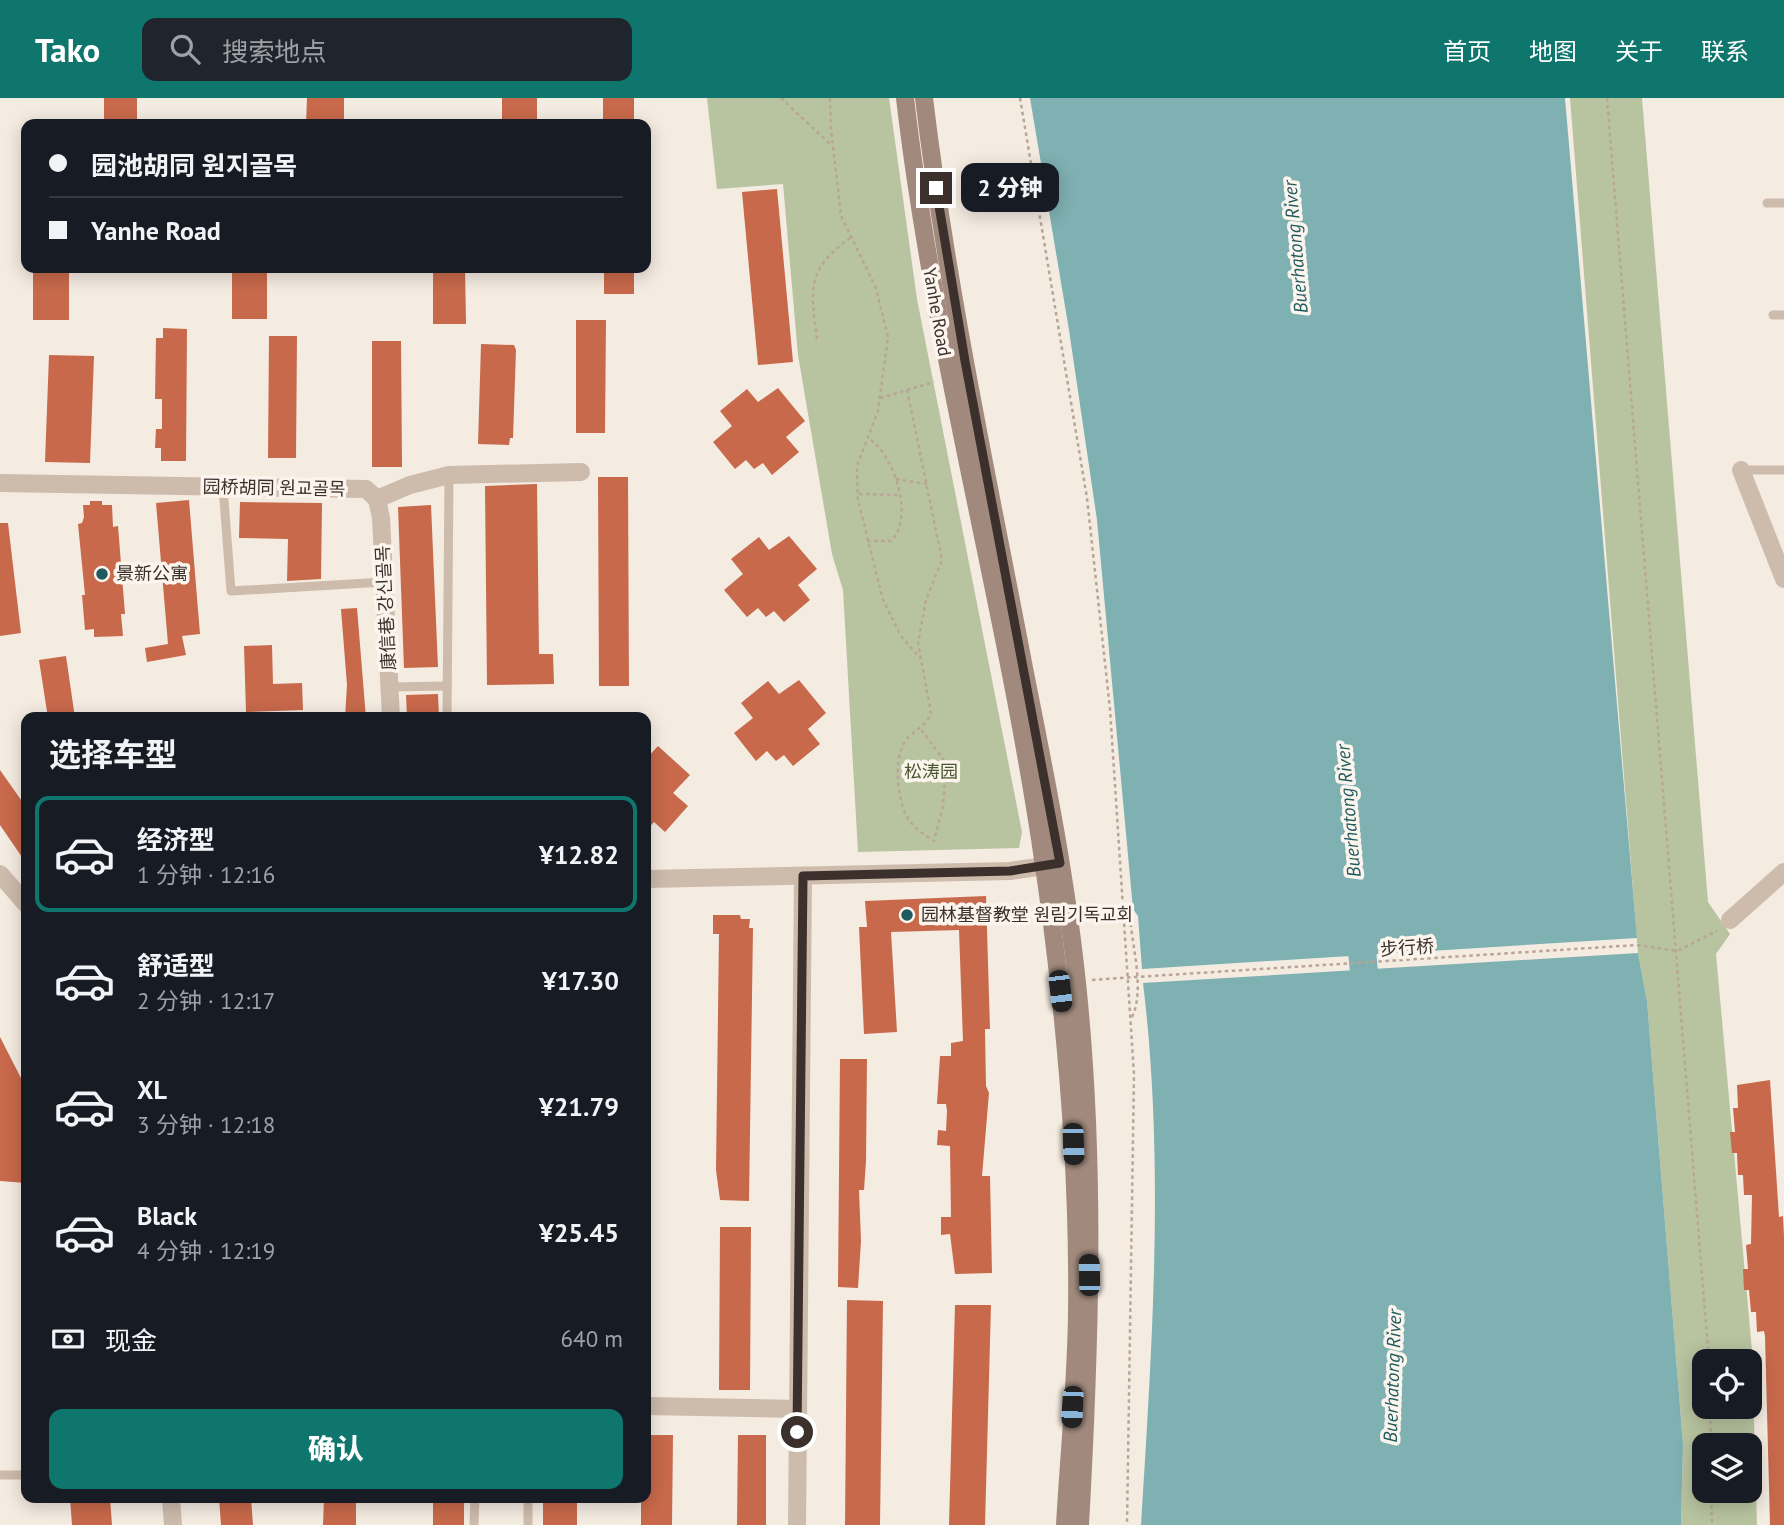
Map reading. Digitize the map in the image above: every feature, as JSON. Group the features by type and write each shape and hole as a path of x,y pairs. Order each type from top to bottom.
{"main road":[{"name":"Yanhe Road","path":"905,98 943,350 1076,980 1084,1070 1090,1326 1080,1525"},
{"name":"Yanhe Road","path":"924,98 958,324 1052,865 1070,1087 1075,1197 1077,1320 1065,1525"}],"street":[{"path":"1741,470 1784,579"},
{"path":"376,499 410,485 449,475 581,472"},
{"name":"园桥胡同 원교골목","path":"0,482 366,489 376,499"},
{"name":"康信巷 강신골목","path":"376,499 381,518 391,712"},
{"path":"651,879 1010,871 1052,865"},
{"path":"1730,920 1784,872"},
{"path":"0,874 21,899"},
{"path":"797,1525 803,876"},
{"path":"651,1406 798,1409"},
{"path":"171,1503 173,1525"}],"lane":[{"path":"1767,203 1784,203"},
{"path":"1773,315 1784,315"},
{"path":"1741,470 1784,470"},
{"path":"447,712 449,475"},
{"path":"223,487 231,591 384,582"},
{"path":"390,687 447,686"},
{"path":"0,1475 21,1475"},
{"path":"474,1525 475,1503"},
{"path":"528,1503 528,1525"}],"path":[{"path":"781,98 833,147"},
{"path":"830,98 841,216 867,267 883,310 888,348 880,398 857,466 858,494 867,541 889,615 901,636 921,659"},
{"path":"1020,98 1087,498 1110,709 1130,1020 1135,1145 1128,1525"},
{"path":"1607,98 1708,1349"},
{"path":"817,339 812,283 828,258 850,238"},
{"path":"880,398 936,382"},
{"path":"907,390 942,560 926,600 918,643 932,706 929,720 920,728 902,747 899,783 906,815 918,831 934,841 943,806 946,763 920,728"},
{"path":"867,541 887,542 895,539 902,522 896,479 886,454 868,438"},
{"path":"896,479 927,484"},
{"path":"858,494 898,495"},
{"path":"1124,920 1131,926 1136,977 1137,1006 1130,1020"},
{"path":"1677,951 1713,934 1730,920"},
{"name":"步行桥","path":"1076,980 1637,945 1677,951"},
{"path":"1712,1503 1712,1525"}],"green space":[{"name":"松涛园","path":"707,98 889,98 917,299 1022,832 1019,848 858,852 843,590 832,554 798,355 783,184 717,189"},
{"path":"1570,98 1642,98 1708,902 1730,934 1716,954 1752,1349 1692,1349 1692,1419 1754,1419 1754,1433 1692,1433 1692,1503 1756,1503 1757,1525 1681,1525 1683,1444 1647,1001 1638,953"}],"water":[{"path":"1030,98 1565,98 1637,938 1142,969 1138,916 1133,909 1097,520 1069,330"},
{"path":"1638,953 1647,1001 1683,1444 1681,1525 1141,1525 1152,1322 1155,1186 1154,1118 1143,983"}],"building":[{"path":"104,98 137,98 137,119 104,119"},
{"path":"307,98 344,98 344,119 306,119"},
{"path":"502,98 537,98 537,119 502,119"},
{"path":"603,98 634,98 634,119 603,119"},
{"path":"777,189 793,362 758,365 742,192"},
{"path":"33,273 69,273 69,320 33,320"},
{"path":"232,273 267,273 267,319 232,319"},
{"path":"433,273 465,273 466,324 433,324"},
{"path":"604,273 634,273 634,294 604,294"},
{"path":"576,320 606,320 605,433 576,433"},
{"path":"163,328 187,329 186,461 161,461 161,448 155,448 156,429 162,429 162,399 155,399 156,338 163,338"},
{"path":"269,336 297,336 296,458 268,458"},
{"path":"372,341 401,341 402,467 372,467"},
{"path":"481,344 514,345 516,350 513,438 510,438 509,445 478,444"},
{"path":"49,355 94,356 90,463 45,462"},
{"path":"778,388 805,421 786,437 799,452 772,475 763,463 754,469 746,460 735,469 713,442 732,426 720,411 747,389 758,402"},
{"path":"598,477 628,477 629,686 599,686"},
{"path":"537,484 539,654 553,654 554,684 487,685 485,486"},
{"path":"189,500 200,634 182,636 186,655 147,662 145,648 168,644 156,503"},
{"name":"景新公寓","path":"90,501 102,501 102,505 112,505 113,527 118,526 125,614 121,614 123,636 94,637 94,629 85,630 82,595 85,595 78,524 82,523 84,517 83,505 90,505"},
{"path":"240,502 322,503 321,579 287,581 288,539 239,538"},
{"path":"431,505 438,667 404,668 398,507"},
{"path":"0,523 8,523 21,633 0,636"},
{"path":"789,536 817,569 798,585 810,600 784,622 774,611 766,617 758,608 747,617 724,590 743,574 731,559 759,537 769,550"},
{"path":"357,608 366,712 345,712 347,685 341,609"},
{"path":"272,645 273,684 302,683 303,710 246,712 244,646"},
{"path":"66,656 74,712 47,712 39,660"},
{"path":"799,680 826,713 808,729 820,744 793,766 784,755 776,761 767,751 756,761 734,733 753,718 741,703 768,681 779,694"},
{"path":"438,694 439,712 407,712 406,695"},
{"path":"658,746 690,775 673,793 688,806 665,832 654,822 651,825 651,754"},
{"path":"0,770 21,800 21,856 0,825"},
{"path":"986,896 990,1029 985,1029 986,1086 989,1093 982,1176 990,1176 992,1273 955,1274 950,1234 941,1235 941,1217 951,1217 950,1146 937,1145 938,1130 946,1131 947,1111 946,1104 937,1104 940,1056 951,1056 951,1043 963,1041 959,930 891,932 897,1032 864,1034 859,927 867,927 865,901"},
{"path":"713,915 740,915 741,919 750,919 749,928 753,928 749,1201 720,1200 716,1170 719,934 713,934"},
{"path":"0,1037 21,1078 21,1183 0,1181"},
{"path":"840,1059 867,1059 866,1161 864,1190 859,1190 861,1241 858,1288 838,1287"},
{"path":"1770,1080 1779,1217 1783,1216 1784,1236 1784,1525 1770,1525 1765,1336 1764,1331 1757,1332 1756,1312 1751,1312 1749,1290 1744,1290 1743,1269 1748,1269 1746,1245 1751,1244 1752,1195 1744,1195 1743,1175 1738,1175 1737,1153 1732,1153 1730,1132 1735,1132 1733,1108 1738,1108 1737,1085"},
{"path":"720,1227 751,1227 750,1390 719,1390"},
{"path":"847,1300 883,1301 880,1525 845,1525"},
{"path":"955,1305 991,1305 985,1525 949,1525"},
{"path":"651,1435 673,1435 672,1525 641,1525 641,1503 651,1503"},
{"path":"738,1435 766,1435 766,1525 737,1525"},
{"path":"70,1503 110,1503 112,1525 72,1525"},
{"path":"219,1503 251,1503 253,1525 221,1525"},
{"path":"324,1503 356,1503 356,1525 323,1525"},
{"path":"433,1503 464,1503 464,1525 433,1525"},
{"path":"543,1503 577,1503 577,1525 543,1525"}],"waterway":[{"name":"Buerhatong River","path":"1359,917 1367,1006"}],"place":[{"name":"景新公寓","path":"102,574"},
{"name":"园林基督教堂 원림기독교회","path":"907,915"}],"route":[{"path":"797,1432 803,876 1010,871 1060,863 1053,813 965,361 936,188"}]}
